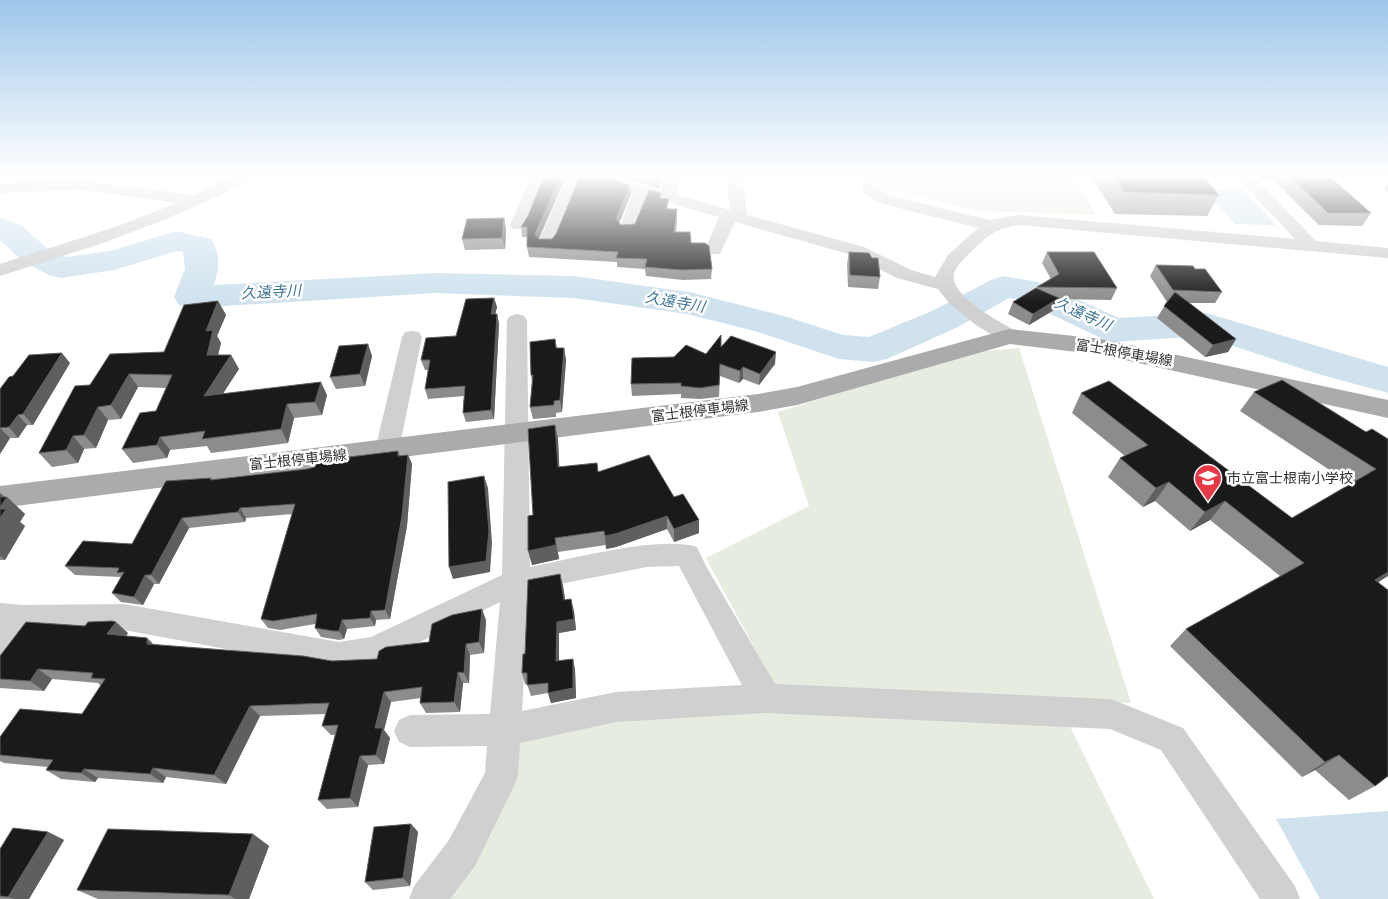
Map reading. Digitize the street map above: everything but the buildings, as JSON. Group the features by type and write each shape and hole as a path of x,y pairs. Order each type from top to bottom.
{"main road":[{"name":"富士根停車場線","path":"0,497 768,402 852,381 999,330 1102,346 1388,409"}],"street":[{"path":"0,270 117,233 155,218"},
{"path":"519,225 522,218"},
{"path":"548,243 558,218"},
{"path":"628,229 632,218"},
{"path":"714,250 733,218"},
{"path":"737,218 858,251 904,274 951,292 999,330"},
{"path":"959,218 992,226 1019,220 1388,253"},
{"path":"1284,218 1310,245"},
{"path":"951,292 945,272 957,257 992,226"},
{"path":"427,899 462,853 501,776 516,581 517,320"},
{"path":"387,450 412,337"},
{"path":"0,650 12,617 124,617 339,656 374,650 516,581 647,556 688,555 694,570 766,698"},
{"path":"410,731 505,730 616,707 766,698 1110,714 1172,739 1282,899"}],"shaded area":[{"path":"1019,348 1131,703 781,698 706,558 809,506 778,412 966,353"},
{"path":"616,707 1066,718 1154,899 431,899 518,723"}],"water":[{"path":"1230,218 1269,218 1276,225 1235,224"},
{"path":"1388,811 1388,899 1320,899 1276,819"}],"waterway":[{"name":"久遠寺川","path":"0,228 10,232 35,255 61,268 114,260 176,241 199,246 202,269 192,297 435,283 574,287 689,303 771,324 839,347 873,350 945,319 1003,287 1026,289 1114,330 1206,324 1332,365 1388,380"}],"place":[{"name":"市立富士根南小学校","path":"1208,502"}]}
